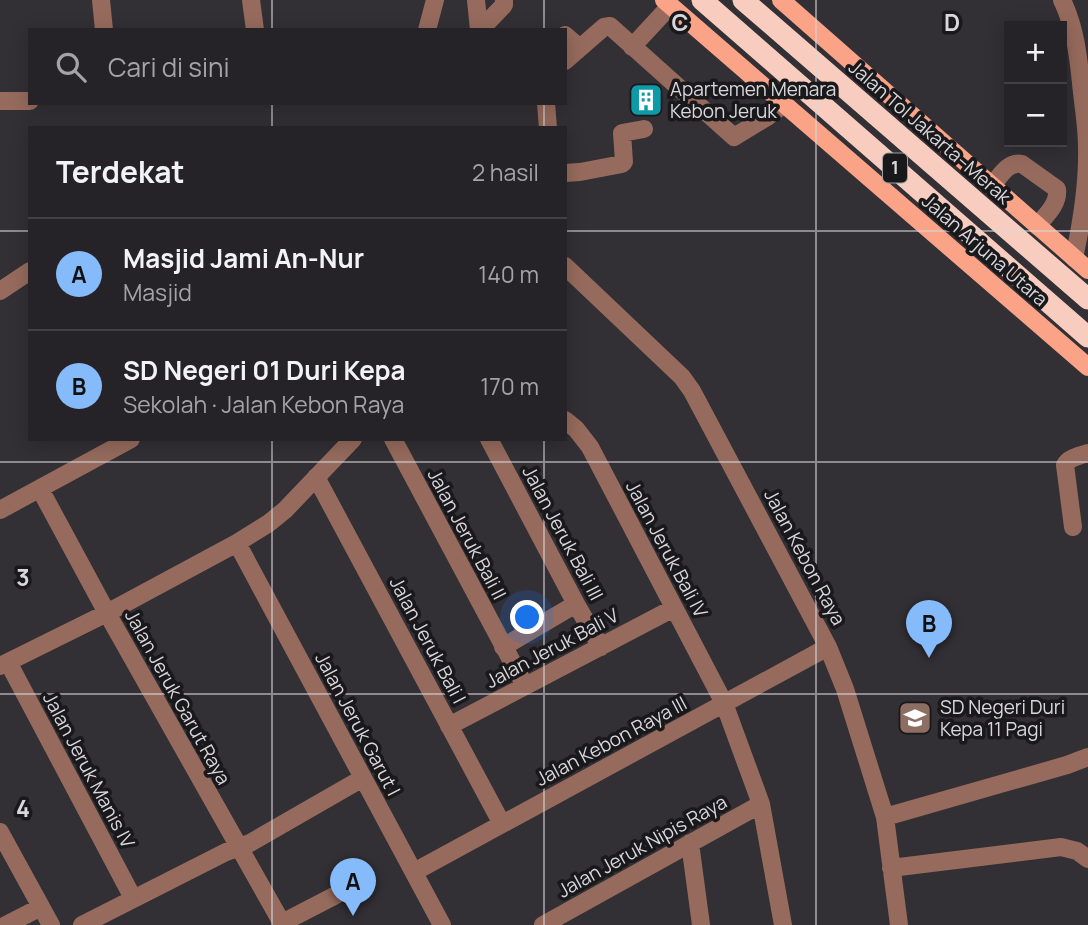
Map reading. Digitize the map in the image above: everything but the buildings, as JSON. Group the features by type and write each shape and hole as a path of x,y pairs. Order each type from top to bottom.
{"highway":[{"name":"1","path":"702,0 1088,337"},
{"name":"Jalan Tol Jakarta–Merak","path":"743,0 1088,299"}],"main road":[{"path":"781,0 1081,264"},
{"name":"Jalan Arjuna Utara","path":"667,3 1088,366"}],"street":[{"path":"101,0 104,28"},
{"path":"251,0 255,28"},
{"path":"428,28 435,0"},
{"path":"476,0 480,28"},
{"path":"482,28 504,5 504,0"},
{"path":"1062,0 1069,14 1076,41 1087,144 1081,264"},
{"path":"632,47 667,3"},
{"path":"567,59 604,27 610,26 734,137 784,104"},
{"path":"567,37 580,48"},
{"path":"0,101 28,101"},
{"path":"546,105 548,126"},
{"path":"567,173 622,164 622,133 644,130"},
{"path":"992,186 1010,164 1017,163 1057,189 1056,203 1037,226"},
{"name":"Jalan Kebon Raya","path":"567,268 682,377 692,391 828,647 845,689 885,817 899,925"},
{"path":"0,291 28,272"},
{"name":"Jalan Jeruk Bali IV","path":"567,422 590,447 724,704 761,804 783,925"},
{"path":"0,510 127,441"},
{"path":"4,664 107,613 269,523 351,441"},
{"name":"Jalan Jeruk Bali II","path":"394,441 525,686"},
{"name":"Jalan Jeruk Bali III","path":"490,441 601,647"},
{"path":"1073,527 1065,465 1067,461 1088,453"},
{"name":"Jalan Jeruk Bali I","path":"316,477 502,824"},
{"name":"Jalan Jeruk Garut Raya","path":"40,489 282,924"},
{"name":"Jalan Jeruk Garut I","path":"237,543 442,925"},
{"path":"503,646 576,604"},
{"name":"Jalan Jeruk Bali V","path":"449,726 674,608"},
{"name":"Jalan Kebon Raya III","path":"414,872 828,647"},
{"name":"Jalan Jeruk Manis IV","path":"4,664 132,898"},
{"path":"885,817 1082,761 1088,757"},
{"path":"82,925 226,852 250,843 363,778"},
{"name":"Jalan Jeruk Nipis Raya","path":"548,924 761,804"},
{"path":"0,832 51,925"},
{"path":"690,843 698,924"},
{"path":"891,867 1061,848 1077,851 1088,858"},
{"path":"282,924 336,895"},
{"path":"6,925 41,907"}],"place":[{"name":"Apartemen Menara Kebon Jeruk","path":"646,100"},
{"name":"SD Negeri 01 Duri Kepa","path":"929,658"},
{"name":"SD Negeri Duri Kepa 11 Pagi","path":"915,718"},
{"name":"Masjid Jami An-Nur","path":"353,916"}]}
